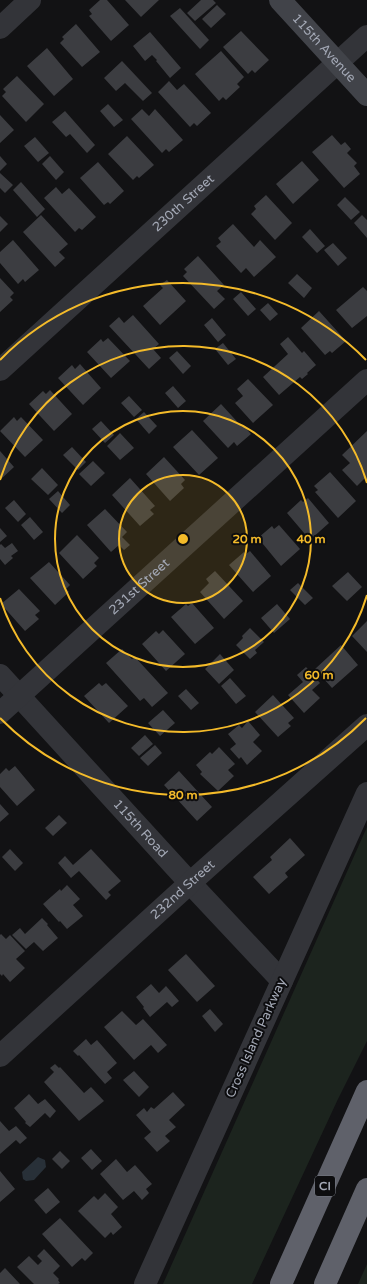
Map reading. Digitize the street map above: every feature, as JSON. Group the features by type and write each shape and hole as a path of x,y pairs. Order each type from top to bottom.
{"highway":[{"name":"CI","path":"279,1284 292,1259 367,1091"},
{"path":"325,1284 367,1189"}],"main road":[{"name":"115th Avenue","path":"280,0 367,96"}],"street":[{"path":"0,28 30,0"},
{"name":"230th Street","path":"0,370 367,36"},
{"name":"231st Street","path":"0,714 367,380"},
{"name":"115th Road","path":"0,675 190,883 282,981"},
{"name":"232nd Street","path":"0,1056 190,883 367,725"},
{"name":"Cross Island Parkway","path":"145,1284 367,793"},
{"path":"130,1284 156,1261"}],"shaded area":[{"path":"367,827 367,1041 338,1099 252,1284 163,1284"},
{"path":"38,1157 45,1160 46,1167 34,1180 26,1181 23,1179 22,1172"},
{"path":"367,1264 367,1284 358,1284"}],"building":[{"path":"100,0 107,0 129,25 111,41 89,16 92,14 89,10"},
{"path":"125,0 159,0 141,17"},
{"path":"201,0 213,0 216,3 195,21 187,13"},
{"path":"217,5 226,14 211,28 202,19"},
{"path":"180,8 209,40 200,49 170,16"},
{"path":"76,24 100,52 82,67 60,43 64,39 62,37"},
{"path":"241,31 269,60 255,73 252,70 248,74 223,47"},
{"path":"150,32 181,68 170,78 152,55 145,61 133,46"},
{"path":"47,48 73,79 54,96 27,66"},
{"path":"221,51 244,77 237,84 240,87 226,100 223,97 219,101 195,74"},
{"path":"122,61 152,93 143,101 125,83 116,91 104,78"},
{"path":"17,76 44,104 26,122 2,96 6,92 3,89"},
{"path":"169,81 177,90 184,84 211,113 197,126 194,123 190,127 158,92"},
{"path":"108,104 123,120 114,127 100,111"},
{"path":"142,109 149,116 155,109 183,140 169,152 166,149 162,153 131,119"},
{"path":"65,111 95,145 87,153 70,134 66,137 52,122"},
{"path":"0,115 14,130 0,143"},
{"path":"332,135 341,145 345,142 351,149 347,153 357,163 354,166 360,174 344,188 312,152"},
{"path":"127,136 154,165 139,178 137,176 133,180 108,154"},
{"path":"35,137 49,153 38,162 24,146"},
{"path":"0,156 7,164 0,171"},
{"path":"50,156 64,172 56,180 42,164"},
{"path":"302,161 319,180 293,204 276,184"},
{"path":"98,162 124,191 110,204 108,202 104,205 80,178"},
{"path":"0,173 13,185 5,193 0,188"},
{"path":"21,182 45,209 37,217 13,190"},
{"path":"56,187 62,194 69,188 96,217 82,230 79,228 75,232 44,198"},
{"path":"266,195 292,223 275,240 251,214 256,209 254,206"},
{"path":"345,197 360,212 351,220 337,205"},
{"path":"41,215 68,244 59,252 65,258 55,267 23,232"},
{"path":"362,215 367,220 367,238 354,223"},
{"path":"0,216 8,224 0,232"},
{"path":"233,224 254,247 260,240 276,257 254,277 246,268 241,273 216,246 221,242 218,238"},
{"path":"310,229 325,246 317,253 302,237"},
{"path":"13,240 39,270 25,282 23,279 18,284 0,263 0,252"},
{"path":"333,243 347,258 338,266 324,250"},
{"path":"198,256 224,285 217,291 225,299 214,309 183,276 187,272 184,269"},
{"path":"297,274 312,288 304,298 288,283"},
{"path":"0,278 14,293 10,297 13,300 0,312"},
{"path":"167,280 186,301 160,325 143,306 163,288 160,285"},
{"path":"363,287 367,291 367,316 352,328 336,310"},
{"path":"241,292 256,309 248,316 233,299"},
{"path":"268,303 278,314 270,321 260,310"},
{"path":"319,311 346,341 332,353 330,351 325,355 301,328"},
{"path":"133,315 159,344 153,349 161,358 149,369 109,326 119,317 124,323"},
{"path":"212,318 226,335 218,342 204,325"},
{"path":"288,337 302,353 304,351 316,365 302,379 300,377 279,395 263,377 288,354 280,344"},
{"path":"108,338 130,361 111,378 87,352 101,339 103,342"},
{"path":"223,343 236,359 228,365 215,349"},
{"path":"177,351 191,366 183,374 169,358"},
{"path":"80,364 101,388 83,405 58,378 72,365 75,369"},
{"path":"248,379 273,405 253,423 235,403 243,396 237,389"},
{"path":"173,386 186,401 178,408 165,393"},
{"path":"50,390 72,414 54,431 29,404 43,391 46,394"},
{"path":"129,396 142,410 134,417 121,403"},
{"path":"221,404 242,427 244,426 251,434 237,446 234,442 228,448 203,421"},
{"path":"144,412 157,426 149,434 136,419"},
{"path":"14,417 17,421 21,417 43,440 25,457 0,431"},
{"path":"101,421 114,435 105,443 92,429"},
{"path":"192,430 218,458 199,475 173,447"},
{"path":"367,431 367,480 365,478 357,486 342,470 350,463 342,455"},
{"path":"120,433 134,448 120,460 107,446"},
{"path":"72,447 86,462 78,470 63,455"},
{"path":"0,451 14,467 0,480"},
{"path":"164,457 185,480 181,484 184,488 170,501 146,474"},
{"path":"93,461 105,473 91,486 79,474"},
{"path":"42,468 58,485 48,495 31,479"},
{"path":"330,472 356,501 338,518 315,492 318,490 314,486"},
{"path":"130,478 155,506 150,510 154,514 140,526 112,495"},
{"path":"58,491 70,505 62,513 49,499"},
{"path":"308,498 329,523 310,540 287,513 301,500 303,502"},
{"path":"14,500 26,514 18,522 5,508"},
{"path":"105,509 127,532 122,537 130,545 124,550 119,545 111,552 87,525"},
{"path":"30,517 43,532 34,540 21,525"},
{"path":"279,525 300,549 281,566 258,538 272,526 274,529"},
{"path":"0,528 7,536 0,542"},
{"path":"77,535 99,558 94,563 97,566 83,579 59,553"},
{"path":"12,543 18,551 11,556 13,558 5,565 0,559 0,545 1,544 5,548"},
{"path":"250,551 271,576 253,592 229,565 244,552 246,554"},
{"path":"49,562 70,585 66,589 69,592 55,605 30,578"},
{"path":"215,571 243,601 224,619 200,592 209,583 206,579"},
{"path":"348,572 362,587 347,601 332,586"},
{"path":"298,583 313,598 305,605 290,590"},
{"path":"19,589 40,611 35,615 39,619 25,631 1,604"},
{"path":"192,603 214,628 195,644 171,617 186,604 188,606"},
{"path":"277,604 290,619 274,633 261,618"},
{"path":"367,621 367,652 352,636"},
{"path":"250,628 264,642 255,650 257,653 250,659 236,645"},
{"path":"163,630 185,654 166,671 142,644 156,631 159,634"},
{"path":"341,645 358,665 332,688 315,669"},
{"path":"122,649 132,659 135,657 168,693 152,707 144,698 140,701 106,663"},
{"path":"220,654 234,670 219,684 205,669"},
{"path":"306,667 320,683 312,690 320,698 304,713 288,695 303,682 297,675"},
{"path":"230,678 246,696 236,704 221,686"},
{"path":"99,683 102,686 106,683 128,706 109,723 84,696"},
{"path":"186,689 199,703 191,710 178,696"},
{"path":"273,695 294,718 288,723 291,726 278,737 255,712"},
{"path":"163,710 175,723 160,736 148,723"},
{"path":"248,721 260,735 253,742 262,751 247,765 241,757 239,759 230,749 236,744 228,734 239,725 242,728"},
{"path":"145,735 153,744 139,756 131,748"},
{"path":"155,745 162,753 148,766 140,758"},
{"path":"219,747 235,764 228,770 234,776 218,791 200,774 202,772 196,765 210,752 212,754"},
{"path":"15,766 35,790 17,806 0,787 0,774 6,768 9,771"},
{"path":"179,771 212,807 197,821 164,785"},
{"path":"0,804 9,814 0,822"},
{"path":"59,815 67,823 53,836 45,828"},
{"path":"290,838 305,855 285,873 288,877 269,894 253,877 272,860 270,857"},
{"path":"10,849 23,863 15,871 2,857"},
{"path":"91,849 121,881 108,892 111,895 106,900 79,871 71,878 58,863 65,856 73,865"},
{"path":"67,885 80,899 73,905 83,916 67,929 43,904 60,889 61,891"},
{"path":"42,918 58,938 43,951 34,942 26,949 12,935 20,928 25,934"},
{"path":"1,934 6,939 10,935 25,951 16,959 25,968 10,982 3,974 2,976 0,974"},
{"path":"186,954 215,986 197,1002 168,970"},
{"path":"151,984 159,993 166,986 179,1001 172,1007 167,1002 150,1017 136,997"},
{"path":"210,1009 223,1024 215,1032 202,1016"},
{"path":"122,1011 136,1025 143,1019 167,1045 158,1053 151,1045 134,1060 104,1027"},
{"path":"86,1039 91,1045 97,1040 117,1063 107,1072 112,1078 105,1084 79,1055 78,1056 73,1051"},
{"path":"55,1064 59,1068 60,1067 84,1093 91,1087 104,1101 79,1121 44,1082 54,1072 50,1068"},
{"path":"134,1071 149,1087 139,1097 123,1080"},
{"path":"173,1092 185,1105 169,1120 176,1127 165,1136 170,1141 157,1152 144,1138 151,1132 136,1115 144,1108 147,1112 151,1107 154,1109"},
{"path":"29,1094 38,1104 45,1099 56,1111 50,1118 45,1113 30,1127 25,1123 26,1122 14,1108"},
{"path":"0,1121 9,1131 16,1126 27,1138 20,1144 16,1140 0,1154"},
{"path":"91,1149 102,1161 92,1170 81,1158"},
{"path":"60,1151 70,1161 62,1169 52,1159"},
{"path":"116,1159 127,1172 135,1165 152,1184 146,1189 149,1193 142,1200 134,1191 123,1200 100,1174"},
{"path":"0,1171 15,1189 0,1202"},
{"path":"48,1188 60,1202 46,1214 34,1200"},
{"path":"105,1193 118,1207 111,1214 122,1227 113,1235 111,1232 105,1238 78,1211 94,1196 98,1200"},
{"path":"60,1218 93,1253 85,1261 82,1258 72,1267 42,1234"},
{"path":"44,1249 60,1266 53,1273 59,1279 58,1280 60,1283 58,1284 34,1284 17,1267 29,1256 38,1265 42,1261 37,1256"},
{"path":"5,1268 20,1284 0,1284 0,1273"}]}
